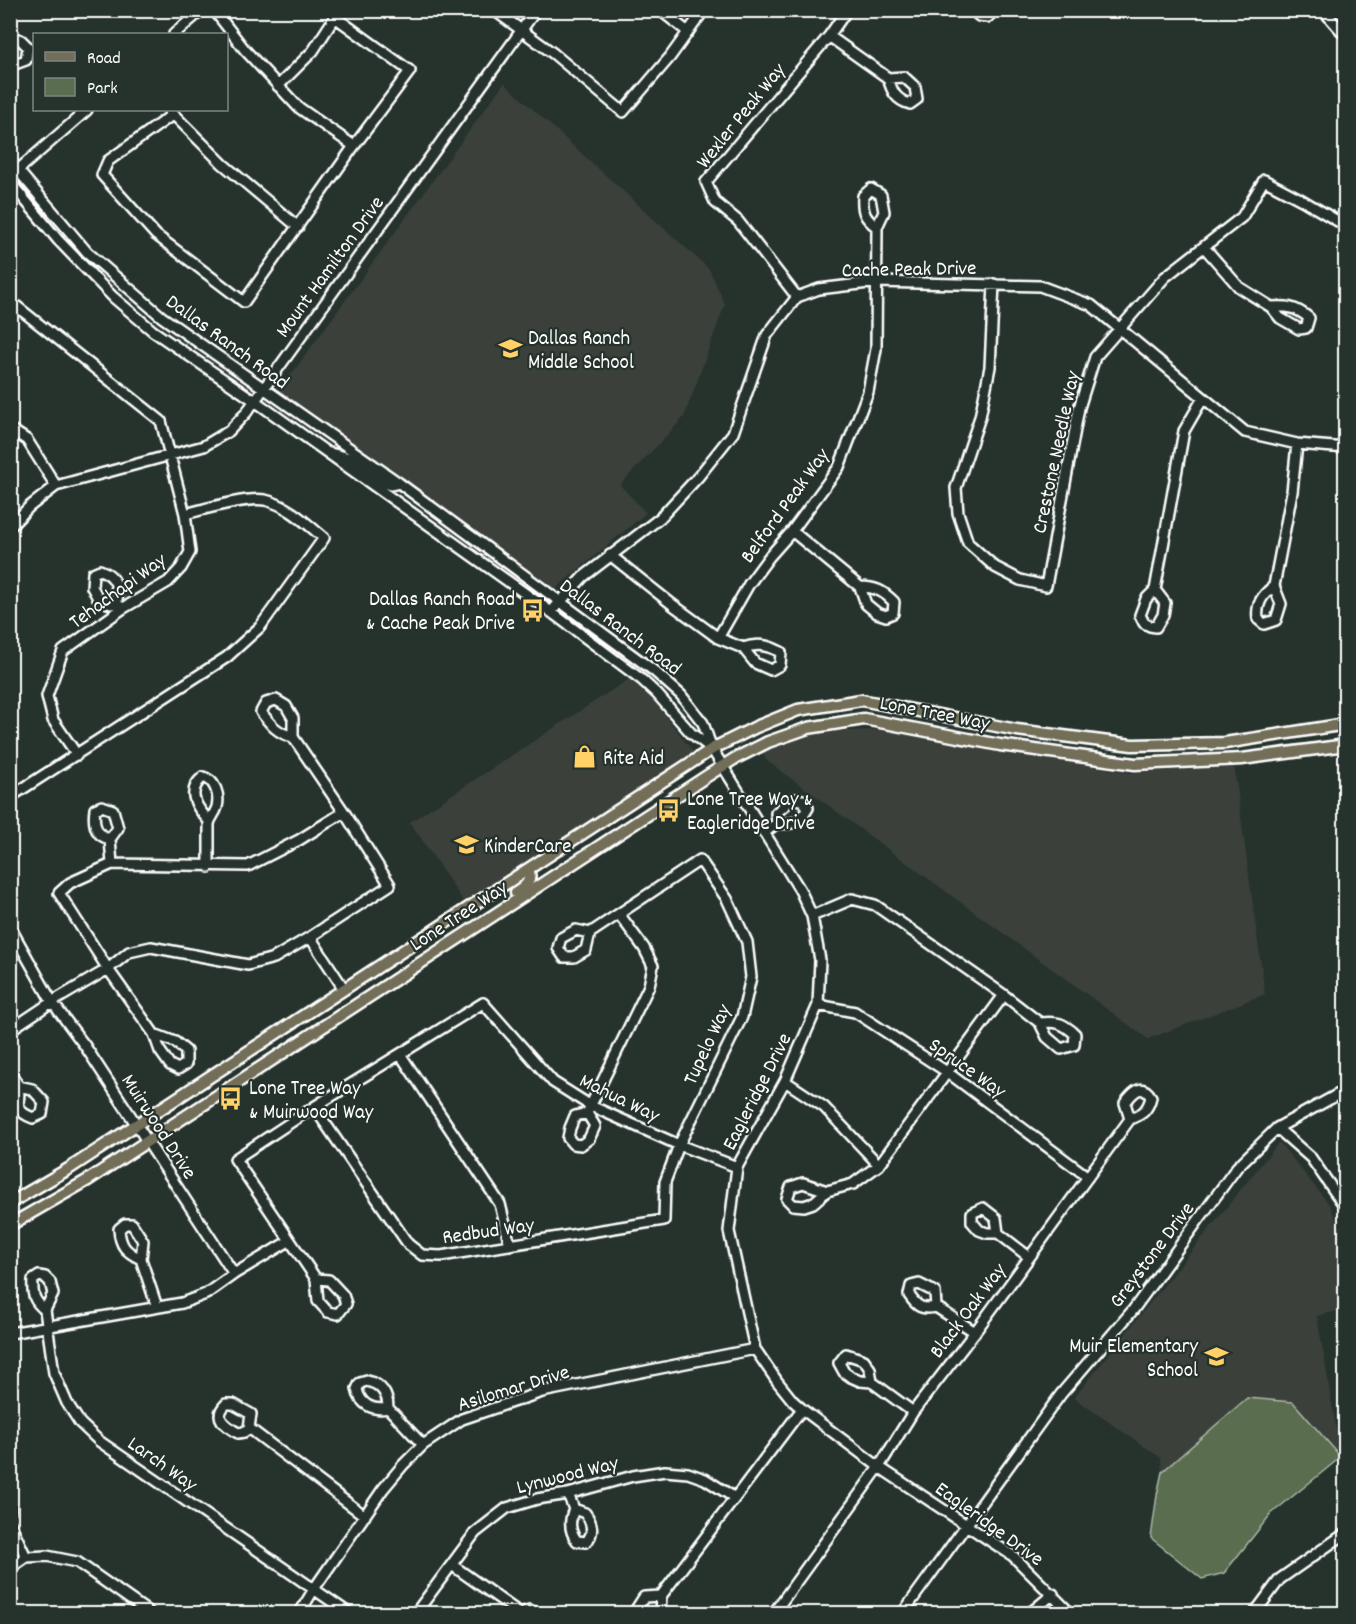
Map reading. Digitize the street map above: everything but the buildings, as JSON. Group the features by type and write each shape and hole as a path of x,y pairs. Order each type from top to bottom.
{"main road":[{"name":"Lone Tree Way","path":"10,1203 70,1168 712,749 756,727 798,710 861,700 1017,730 1132,745 1225,743 1346,724"},
{"name":"Lone Tree Way","path":"10,1225 88,1180 723,766 768,742 808,728 864,719 1000,745 1135,764 1242,759 1346,745"},
{"path":"472,929 479,917 524,887 530,877 528,869"}],"street":[{"path":"175,33 202,10"},
{"path":"214,10 245,50 298,107 354,146"},
{"path":"494,10 554,54 623,112 704,10"},
{"name":"Mount Hamilton Drive","path":"10,527 29,507 56,486 204,446 229,431 255,400 536,10"},
{"path":"660,10 688,32"},
{"name":"Wexler Peak Way","path":"797,297 738,221 715,202 706,182 829,36 847,10"},
{"path":"973,10 979,16 988,17 994,10"},
{"path":"1323,10 1346,36"},
{"path":"278,86 313,51 335,16 410,71 354,146 298,227 244,302 156,235 102,175 108,161 170,112 223,164 298,227"},
{"path":"10,36 21,40 28,47 26,60 15,64 10,60"},
{"path":"829,36 888,78"},
{"path":"14,173 86,111"},
{"name":"Dallas Ranch Road","path":"10,160 14,173 87,252 162,317 399,483 654,671 681,695 703,723 712,749"},
{"name":"Crestone Needle Way","path":"993,284 990,367 980,417 956,488 958,513 968,543 995,567 1020,580 1046,586 1079,408 1095,357 1120,327 1165,277 1242,217 1264,180 1346,226"},
{"name":"Dallas Ranch Road","path":"10,182 58,240 113,297 153,331 255,400 642,680 691,733 712,749"},
{"name":"Belford Peak Way","path":"718,638 749,584 840,467 868,392 876,349 877,227"},
{"path":"1204,247 1239,287 1271,307"},
{"name":"Cache Peak Drive","path":"797,297 819,289 877,282 1040,285 1091,305 1245,432 1297,444 1346,448"},
{"path":"551,612 583,577 660,518 698,477 733,433 766,335 797,297"},
{"name":"Tehachapi Way","path":"10,299 161,421 185,514 190,552 181,568 168,582 120,606 63,651 47,696 53,720 77,755"},
{"path":"1155,590 1184,431 1203,398"},
{"path":"10,429 27,440 56,486"},
{"path":"1274,586 1292,492 1297,444"},
{"path":"323,451 346,457 386,484 399,483"},
{"path":"10,797 227,657 260,627 324,538 290,511 264,500 236,502 185,514"},
{"path":"792,531 860,587"},
{"path":"610,555 718,638 743,648"},
{"path":"10,1030 108,969 129,952 151,947 248,965 274,958 390,885 293,737"},
{"name":"Eagleridge Drive","path":"712,749 800,890 812,916 820,960 818,1005 785,1081 737,1167 729,1231 755,1349 777,1382 802,1409 879,1467 1013,1556 1071,1614"},
{"path":"154,1034 108,969 59,893 70,883 112,864 248,866 299,840 344,812"},
{"path":"209,867 210,821"},
{"path":"764,833 777,824"},
{"path":"110,839 112,864"},
{"name":"Tupelo Way","path":"619,914 700,860 727,899 747,942 751,977 742,1017 679,1145"},
{"path":"812,916 852,899 874,905 1041,1023"},
{"path":"589,1110 649,986 653,966 644,948 619,914 590,933"},
{"name":"Muirwood Drive","path":"10,927 52,1002 85,1046 234,1274"},
{"path":"310,937 344,989"},
{"path":"827,1191 853,1184 879,1165 1004,995"},
{"name":"Mahua Way","path":"400,1054 483,1003 553,1082 589,1110 737,1167"},
{"name":"Spruce Way","path":"818,1005 855,1012 946,1072 1088,1177"},
{"path":"316,1279 235,1159 400,1054 500,1204 510,1245"},
{"path":"10,1073 18,1086"},
{"path":"785,1081 824,1107 879,1165"},
{"name":"Greystone Drive","path":"902,1614 1061,1394 1133,1310 1237,1167 1277,1128 1346,1090"},
{"name":"Redbud Way","path":"314,1107 408,1244 422,1255 441,1256 664,1220 665,1182 679,1145"},
{"name":"Black Oak Way","path":"773,1614 879,1467 913,1412 975,1332 1130,1119"},
{"path":"1277,1128 1311,1158 1344,1203"},
{"path":"998,1233 1029,1257"},
{"path":"10,1333 182,1303 206,1294 289,1241"},
{"path":"141,1259 157,1307"},
{"path":"936,1307 975,1332"},
{"name":"Larch Way","path":"45,1310 54,1372 67,1403 80,1423 99,1440 350,1614"},
{"name":"Asilomar Drive","path":"299,1614 314,1589 403,1465 423,1445 462,1419 542,1392 755,1349"},
{"path":"872,1382 913,1412"},
{"path":"388,1408 423,1445"},
{"path":"660,1614 661,1596 802,1409"},
{"path":"249,1428 366,1516"},
{"name":"Lynwood Way","path":"415,1614 475,1533 507,1508 633,1476 665,1471 687,1473 705,1479 735,1498"},
{"path":"568,1494 574,1509"},
{"path":"10,1504 10,1511"},
{"path":"10,1523 26,1557"},
{"path":"1254,1614 1280,1579 1346,1533"},
{"path":"10,1568 26,1557 47,1556 77,1562 151,1614"},
{"path":"452,1565 521,1613 529,1610 539,1614"},
{"path":"1029,1614 1053,1594"},
{"path":"633,1614 644,1597 661,1596"}],"shaded area":[{"name":"Dallas Ranch Middle School","path":"504,83 709,269 725,304 684,417 620,485 646,513 548,595 277,394"},
{"path":"629,679 651,697 695,754 465,904 410,822"},
{"path":"884,730 1131,773 1234,766 1265,994 1148,1039 766,760 761,749 804,736 835,731"},
{"name":"Muir Elementary School","path":"1279,1142 1329,1204 1345,1238 1345,1309 1317,1316 1341,1457 1271,1514 1224,1573 1202,1579 1151,1538 1162,1472 1161,1458 1074,1398"}],"green space":[{"path":"1247,1398 1293,1402 1341,1457 1271,1514 1224,1573 1202,1579 1151,1538 1162,1472"}],"place":[{"name":"Dallas Ranch Middle School","path":"510,349"},
{"name":"Dallas Ranch Road & Cache Peak Drive","path":"533,610"},
{"name":"Rite Aid","path":"585,757"},
{"name":"Lone Tree Way & Eagleridge Drive","path":"669,810"},
{"name":"KinderCare","path":"466,845"},
{"name":"Lone Tree Way & Muirwood Way","path":"231,1099"},
{"name":"Muir Elementary School","path":"1216,1357"}]}
